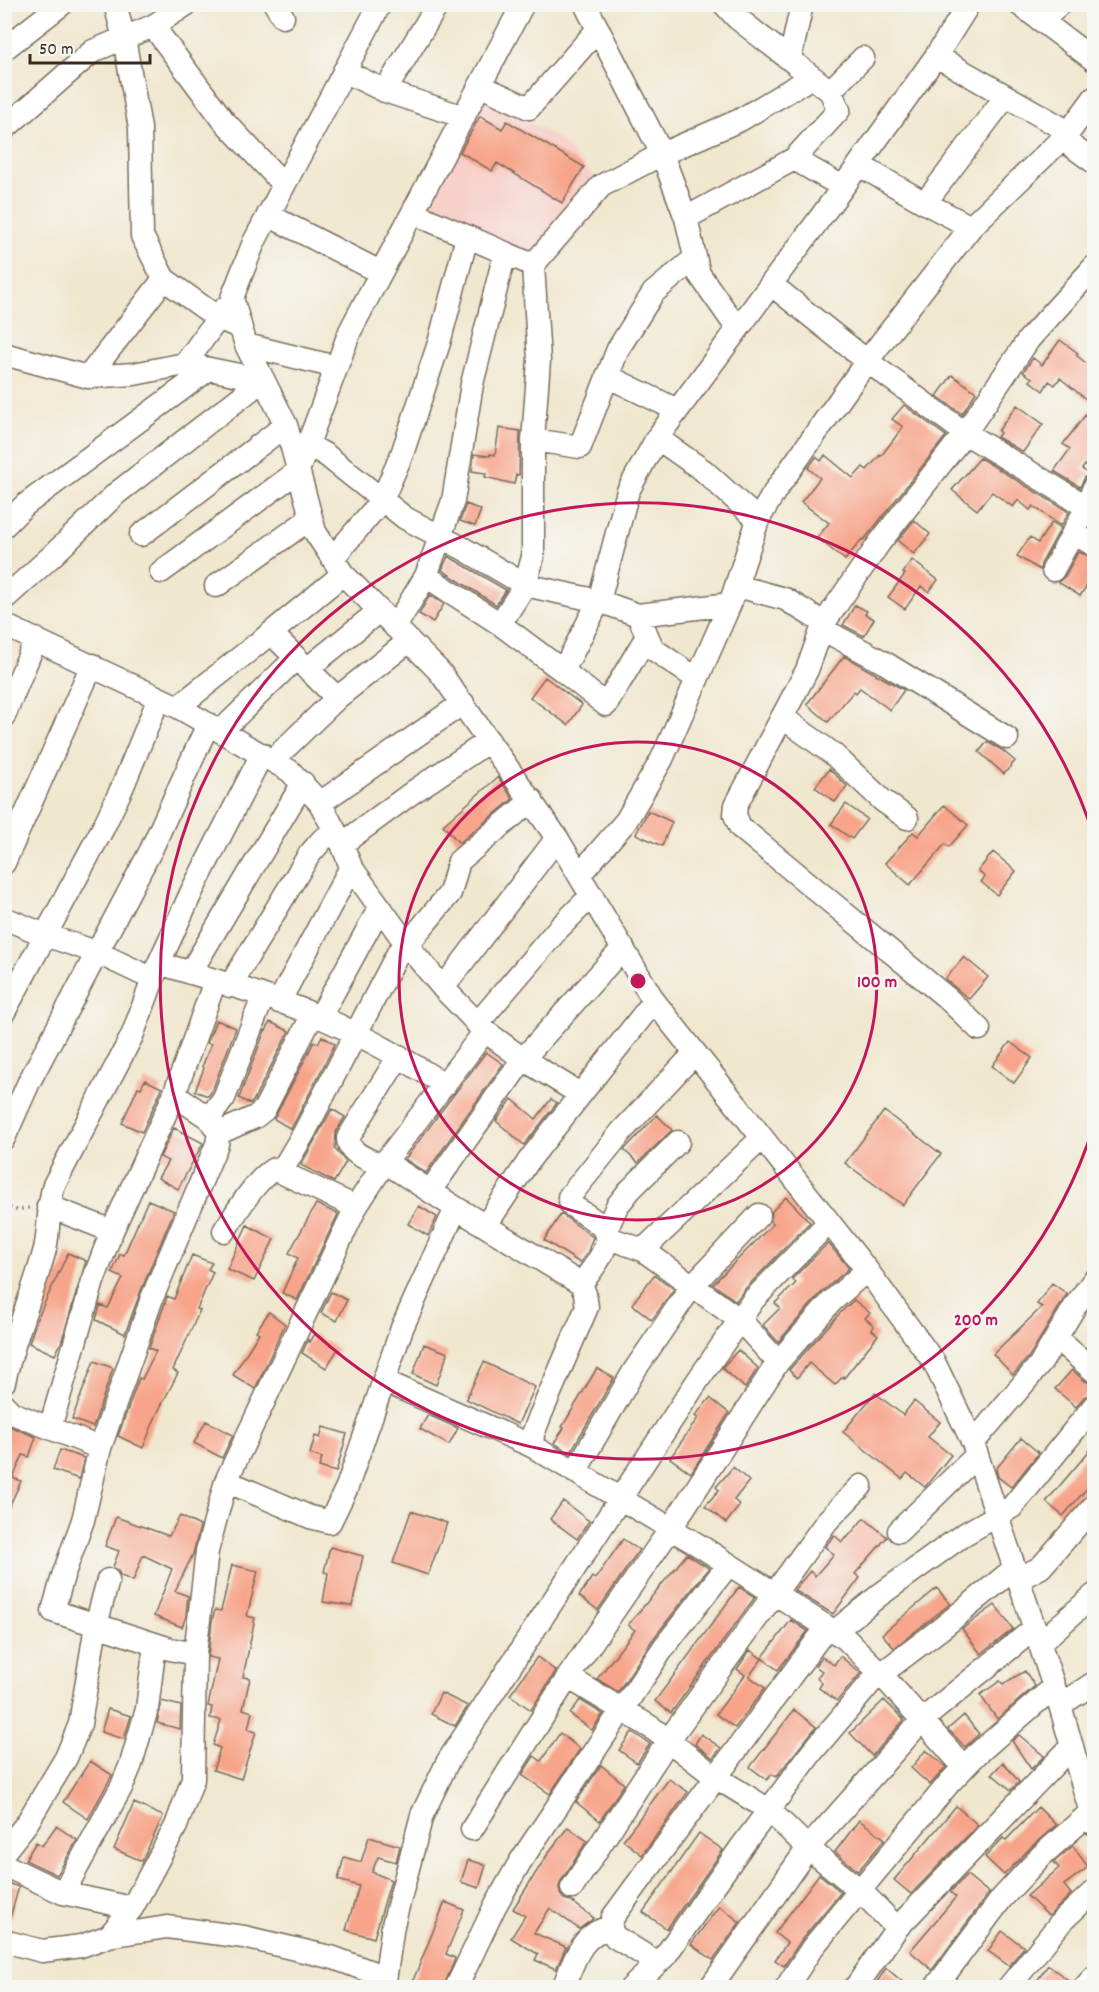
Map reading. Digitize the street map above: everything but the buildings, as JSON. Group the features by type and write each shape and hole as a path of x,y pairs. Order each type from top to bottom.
{"street":[{"path":"4,49 62,4"},
{"path":"115,4 124,38 140,128 142,236 164,279 243,336 336,368"},
{"path":"4,129 93,51 153,26 187,4"},
{"path":"185,364 232,298 254,242 380,4"},
{"path":"385,91 438,4"},
{"path":"161,572 298,471 350,331 523,4"},
{"path":"686,218 794,159 839,110 830,91 737,18 724,4"},
{"path":"790,59 802,4"},
{"path":"563,671 598,601 628,491 657,438 859,165 936,56 969,4"},
{"path":"1019,4 1095,60"},
{"path":"1043,22 1059,4"},
{"path":"481,86 529,108 591,12"},
{"path":"591,12 662,154 686,218 699,274 737,328"},
{"path":"153,26 224,121 284,185"},
{"path":"936,56 1006,96 1066,135 1095,162"},
{"path":"830,91 863,58"},
{"path":"344,71 385,91 464,117"},
{"path":"500,624 525,585 533,557 533,440 539,360 533,265 601,186 662,154 740,120 812,77"},
{"path":"925,203 1006,96"},
{"path":"579,875 626,821 662,759 733,596 758,520 775,491 867,361 971,227 1066,135 1095,98"},
{"path":"794,159 843,187"},
{"path":"859,165 971,227"},
{"path":"413,213 533,265"},
{"path":"268,215 380,272"},
{"path":"4,1012 168,702 271,633 338,566 382,500 402,454 439,343 467,237"},
{"path":"4,1382 45,1251 48,1206 59,1175 132,1036 156,971 192,891 267,757 337,698 394,626 426,576 453,501 472,384 505,253"},
{"path":"533,440 580,447 618,349 653,293 695,258"},
{"path":"979,1029 947,998 740,827 735,815 736,805 807,670 823,626 880,542 965,433 1029,339 1095,267"},
{"path":"88,377 164,279"},
{"path":"772,285 867,361 965,433 1091,497 1053,570"},
{"path":"232,298 243,336 286,425 315,532 338,566 440,672 463,703 532,800 654,1001 867,1270 934,1362 975,1449 1072,1746 1089,1783 1093,1818 1041,1856 1002,1898 935,1988"},
{"path":"4,354 88,377 134,374 185,364 263,380"},
{"path":"4,526 25,506 209,369"},
{"path":"607,376 677,410"},
{"path":"4,599 117,493 263,380"},
{"path":"141,535 286,425"},
{"path":"657,438 704,471 758,520"},
{"path":"308,445 326,455 405,518 525,585 598,601 638,615 733,596 785,599 823,626 1007,738"},
{"path":"216,586 311,519"},
{"path":"1073,533 1095,545"},
{"path":"426,576 500,624 606,705 647,636"},
{"path":"638,615 653,649 697,679"},
{"path":"4,625 168,702 290,771 320,803 351,867 407,945 443,988 481,1027 523,1059 580,1094"},
{"path":"4,1138 29,1082 215,727 302,663 394,626"},
{"path":"271,633 337,698"},
{"path":"4,716 36,639"},
{"path":"4,863 92,665"},
{"path":"320,803 463,703"},
{"path":"782,717 833,754 882,800 907,818"},
{"path":"50,1428 84,1307 112,1232 222,983 309,855 322,840 338,838 413,792 489,741"},
{"path":"190,973 303,783"},
{"path":"281,1172 357,1034 399,951 407,945 450,893 459,861 532,800"},
{"path":"443,988 556,838"},
{"path":"195,1654 155,1644 53,1611 83,1520 100,1448 152,1298 217,1144 214,1126 224,1098 271,999 351,867"},
{"path":"109,1936 132,1908 176,1826 193,1779 195,1654 207,1551 226,1482 356,1207 384,1164 445,1085 481,1027 558,929 591,895"},
{"path":"214,1126 255,1117 264,1110 380,908"},
{"path":"4,918 45,935 156,971 190,973 317,1016 399,1056 445,1085"},
{"path":"430,1191 523,1059 623,948"},
{"path":"486,1225 530,1159 654,1001"},
{"path":"695,1053 622,1131 569,1197 571,1205 603,1228 606,1235 643,1250 740,1320 778,1362"},
{"path":"399,1056 348,1138 348,1143 354,1151 384,1164 486,1225 581,1284 585,1293 587,1307 540,1416 533,1434 532,1446"},
{"path":"174,1095 214,1126"},
{"path":"643,1250 762,1138"},
{"path":"581,1284 603,1252 606,1235 617,1206 678,1142"},
{"path":"225,1231 268,1172 274,1169 356,1207"},
{"path":"48,1206 112,1232"},
{"path":"226,1482 310,1517 330,1522 347,1486 402,1328 456,1208"},
{"path":"575,1472 634,1371 692,1286 759,1215"},
{"path":"4,1941 42,1952 81,1946 109,1936 167,1927 244,1937 334,1958 385,1982 393,1925 422,1815 448,1761 620,1498 754,1299 829,1222"},
{"path":"472,1829 568,1677 671,1528 778,1362 831,1302 867,1270"},
{"path":"898,1532 975,1449 1041,1363 1077,1303 1095,1280"},
{"path":"1056,1338 1095,1371"},
{"path":"384,1381 532,1446 671,1528 846,1639 880,1673 964,1767"},
{"path":"4,1405 12,1413 100,1448"},
{"path":"656,1962 615,1937 610,1928 613,1917 830,1630 963,1535 1012,1506 1095,1406"},
{"path":"572,1888 668,1741 827,1521 861,1486"},
{"path":"631,1988 665,1956 812,1752 880,1673 1017,1573 1041,1567 1095,1506"},
{"path":"456,1988 495,1906 520,1862 664,1647 729,1564"},
{"path":"4,1852 27,1823 66,1758 80,1724 96,1625 108,1580"},
{"path":"710,1988 808,1848 922,1720 1095,1595"},
{"path":"63,1893 131,1764 147,1709 155,1644"},
{"path":"568,1677 652,1728 717,1778 769,1810 808,1848 860,1890 897,1928"},
{"path":"786,1988 812,1948 977,1754 1057,1696 1095,1683"},
{"path":"855,1988 897,1928 1072,1746"},
{"path":"4,1865 63,1893 132,1908"},
{"path":"1008,1988 1062,1921 1095,1891"},
{"path":"564,1988 578,1953 588,1939 595,1933 610,1928"},
{"path":"1084,1988 1095,1977"}],"path":[{"path":"4,1206 17,1209 48,1206"}],"shaded area":[{"path":"484,96 558,138 595,178 532,256 427,213"}]}
